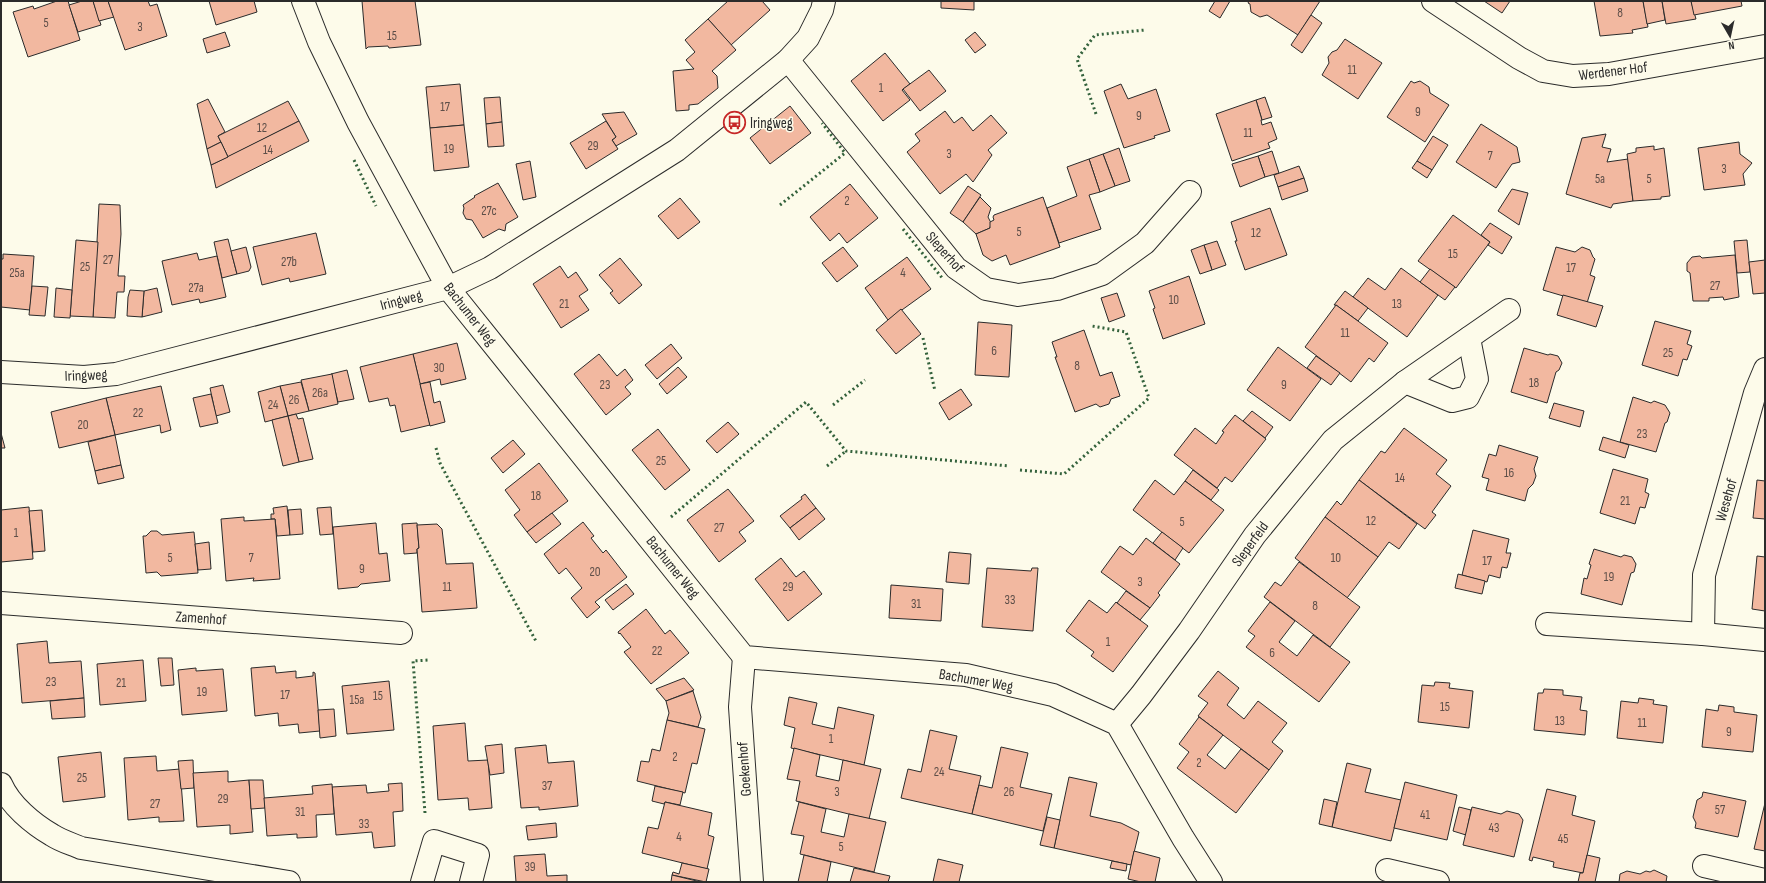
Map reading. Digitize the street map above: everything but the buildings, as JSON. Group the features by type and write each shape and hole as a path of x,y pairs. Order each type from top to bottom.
{"street":[{"name":"Bachumer Weg","path":"303,1 319,42 358,122 448,288 744,657 966,675 1053,695 1117,724"},
{"name":"Iringweg","path":"1,372 84,377 116,374 448,288 490,268 676,150 788,60 808,38 822,10 824,1"},
{"name":"Werdener Hof","path":"1433,1 1519,58 1543,72 1573,76 1609,74 1765,46"},
{"name":"Sleperhof","path":"788,60 956,268 986,288 1018,295 1057,289 1102,274 1145,243 1190,192"},
{"name":"Sleperfeld","path":"1117,724 1141,695 1188,631 1255,535 1333,440 1405,382 1508,310"},
{"path":"1405,382 1452,401 1468,397 1477,379 1469,338"},
{"name":"Wesehof","path":"1703,634 1704,575 1755,393 1765,369"},
{"name":"Zamenhof","path":"1,603 401,633"},
{"path":"1547,624 1703,634 1765,640"},
{"name":"Goekenhof","path":"744,657 740,707 752,882"},
{"path":"1117,724 1183,838 1211,882"},
{"path":"1,784 5,793 26,816 52,836 81,848 288,882"},
{"path":"422,882 434,841 478,855 471,882"},
{"path":"1704,866 1765,880"},
{"path":"1387,870 1438,882"}],"hedge":[{"path":"1096,114 1077,59 1095,35 1145,30"},
{"path":"780,205 845,153 822,123"},
{"path":"354,160 376,206"},
{"path":"903,229 943,279"},
{"path":"1020,470 1064,474 1149,398 1126,332 1092,326"},
{"path":"923,338 935,391"},
{"path":"833,405 865,380"},
{"path":"671,517 806,402 846,451 1009,466"},
{"path":"436,448 440,463 537,643"},
{"path":"827,466 846,451"},
{"path":"425,813 413,661 429,660"}],"place":[{"name":"Iringweg","path":"735,123"}]}
